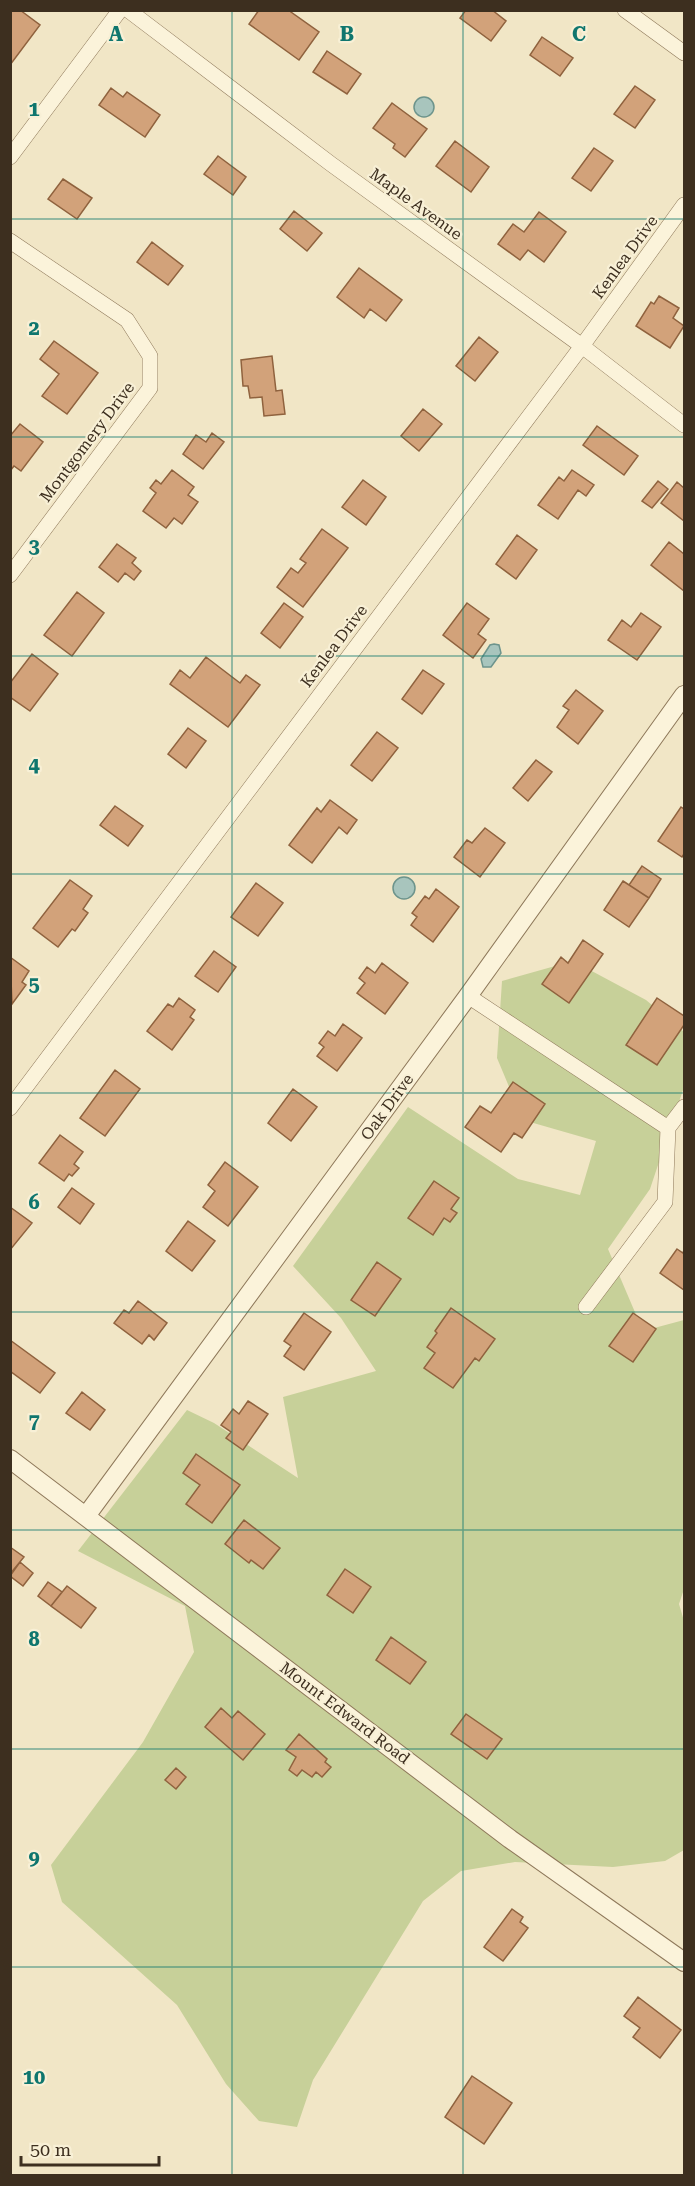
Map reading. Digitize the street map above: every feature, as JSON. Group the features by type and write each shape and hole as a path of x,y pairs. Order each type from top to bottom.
{"street":[{"path":"10,157 120,10"},
{"name":"Maple Avenue","path":"128,10 331,164 582,346 684,425"},
{"path":"625,10 684,53"},
{"name":"Kenlea Drive","path":"10,1108 582,346 684,205"},
{"name":"Montgomery Drive","path":"10,241 127,320 150,357 150,388 10,575"},
{"name":"Oak Drive","path":"86,1516 468,996 684,695"},
{"path":"468,996 668,1128"},
{"path":"586,1307 665,1202 668,1128 684,1107"},
{"name":"Mount Edward Road","path":"10,1459 510,1839 684,1962"}],"green space":[{"path":"573,961 646,1000 684,1032 684,1087 650,1189 608,1249 643,1331 684,1320 684,1589 679,1604 684,1621 684,1850 665,1861 613,1867 515,1862 461,1871 423,1901 313,2080 297,2127 259,2121 226,2084 177,2005 62,1902 51,1865 143,1742 194,1652 185,1606 78,1551 187,1410 214,1423 298,1478 283,1397 376,1371 341,1318 293,1266 408,1107 518,1179 580,1195 596,1141 523,1120 497,1058 502,981"}],"water":[{"path":"424,97 431,100 434,107 431,114 424,117 417,114 414,107 417,100"},
{"path":"490,645 499,645 501,653 491,667 483,667 481,659"},
{"path":"404,877 412,880 415,888 412,896 404,899 396,896 393,888 396,880"}],"building":[{"path":"20,10 40,25 10,65 10,11"},
{"path":"259,10 292,10 291,12 319,32 299,60 249,24"},
{"path":"466,10 492,10 506,21 491,41 460,18"},
{"path":"542,37 573,58 560,76 530,55"},
{"path":"327,51 361,74 347,94 313,72"},
{"path":"635,86 655,100 635,128 614,114"},
{"path":"111,88 123,97 127,92 160,115 145,137 99,105"},
{"path":"392,103 427,129 405,157 393,148 395,144 373,128"},
{"path":"455,141 489,167 471,192 436,166"},
{"path":"594,148 613,161 591,191 572,178"},
{"path":"218,156 246,177 233,195 204,174"},
{"path":"63,179 92,198 77,219 48,199"},
{"path":"294,211 322,233 307,251 280,229"},
{"path":"539,212 566,232 544,262 528,250 520,260 498,244 513,224 524,232"},
{"path":"152,242 183,266 168,285 137,262"},
{"path":"359,268 402,300 386,321 370,309 364,318 337,297"},
{"path":"659,296 679,308 673,318 684,326 670,348 636,326 651,302 654,304"},
{"path":"479,337 498,352 475,381 456,366"},
{"path":"54,341 98,373 67,414 42,396 59,374 40,359"},
{"path":"272,356 276,391 282,390 285,414 264,416 262,397 250,398 248,386 243,386 241,360"},
{"path":"423,409 442,424 419,451 401,436"},
{"path":"20,424 43,442 21,471 14,466 10,471 10,436"},
{"path":"597,426 638,456 624,475 583,445"},
{"path":"212,433 224,442 203,469 183,454 196,435 206,442"},
{"path":"172,470 194,487 188,495 198,502 182,524 174,518 166,528 143,511 156,493 150,488 156,480 161,484"},
{"path":"572,470 594,485 586,496 578,490 558,519 538,505 559,477 564,481"},
{"path":"363,480 386,497 366,525 342,507"},
{"path":"658,481 668,489 652,508 642,501"},
{"path":"677,482 684,488 684,521 661,503"},
{"path":"322,529 348,548 303,607 277,587 291,568 298,573 306,563 300,559"},
{"path":"517,535 537,550 516,579 496,564"},
{"path":"669,542 684,554 684,591 651,565"},
{"path":"117,544 136,558 132,563 141,571 134,580 125,573 118,582 99,567"},
{"path":"77,592 104,613 72,656 44,635"},
{"path":"284,603 303,617 280,648 261,633"},
{"path":"467,603 489,619 478,634 486,640 473,658 443,635"},
{"path":"641,613 661,627 637,660 608,640 622,620 631,627"},
{"path":"32,654 58,674 30,711 10,697 10,683"},
{"path":"206,657 240,683 246,675 260,685 228,727 170,684 180,670 190,678"},
{"path":"423,670 444,684 422,714 402,699"},
{"path":"576,690 603,711 578,744 557,727 569,710 563,706"},
{"path":"188,728 206,741 186,768 168,754"},
{"path":"377,732 398,748 372,781 351,765"},
{"path":"536,760 552,772 528,801 513,788"},
{"path":"330,800 357,820 347,834 339,827 312,863 289,845 317,808 321,812"},
{"path":"115,806 143,826 128,846 100,825"},
{"path":"681,807 684,809 684,854 682,857 658,841"},
{"path":"485,828 505,843 480,877 454,857 467,840 472,843"},
{"path":"642,866 661,879 649,898 629,885"},
{"path":"70,880 92,896 83,909 88,913 75,931 72,929 58,947 33,928"},
{"path":"623,881 649,898 629,927 604,910"},
{"path":"256,883 283,903 258,936 231,917"},
{"path":"436,889 459,907 433,942 411,925 417,917 412,913 425,896 429,899"},
{"path":"583,940 603,954 569,1003 542,984 561,957 568,963"},
{"path":"214,951 236,967 218,992 195,976"},
{"path":"10,957 29,971 22,982 26,985 12,1004"},
{"path":"382,963 408,983 385,1014 357,993 365,983 359,978 367,967 375,973"},
{"path":"179,998 195,1010 190,1017 194,1020 172,1050 147,1031 168,1004 173,1007"},
{"path":"657,998 684,1016 684,1025 657,1065 626,1045"},
{"path":"343,1024 362,1038 337,1071 317,1056 324,1047 319,1043 328,1031 335,1036"},
{"path":"115,1070 140,1089 105,1136 80,1118"},
{"path":"513,1082 545,1104 522,1138 514,1133 501,1152 465,1127 480,1106 491,1113"},
{"path":"293,1089 317,1107 291,1141 268,1123"},
{"path":"60,1135 83,1152 74,1164 79,1168 72,1176 69,1174 64,1181 39,1163"},
{"path":"225,1162 258,1187 228,1226 203,1207 215,1191 208,1185"},
{"path":"434,1181 459,1198 451,1209 457,1213 450,1222 444,1218 433,1235 408,1218"},
{"path":"72,1188 94,1204 80,1224 58,1207"},
{"path":"10,1207 32,1223 10,1250"},
{"path":"188,1221 215,1241 192,1271 166,1251"},
{"path":"677,1249 683,1253 684,1250 684,1290 660,1273"},
{"path":"377,1262 401,1279 375,1316 351,1300"},
{"path":"138,1301 167,1323 154,1340 149,1335 142,1344 114,1323 124,1310 129,1313"},
{"path":"451,1308 495,1339 479,1361 475,1358 453,1388 424,1368 435,1353 427,1347"},
{"path":"304,1313 331,1332 304,1370 284,1356 291,1346 284,1341"},
{"path":"633,1313 656,1329 633,1362 609,1346"},
{"path":"10,1340 55,1373 40,1393 10,1371"},
{"path":"82,1392 105,1410 90,1430 66,1413"},
{"path":"248,1401 268,1414 243,1450 226,1438 231,1432 221,1425 233,1409 239,1414"},
{"path":"196,1454 240,1485 212,1523 186,1504 200,1485 183,1473"},
{"path":"244,1520 280,1548 263,1569 251,1560 249,1563 225,1544"},
{"path":"10,1547 24,1557 10,1574"},
{"path":"20,1562 33,1573 23,1586 10,1576"},
{"path":"345,1569 371,1587 353,1613 327,1595"},
{"path":"48,1582 62,1592 51,1606 38,1596"},
{"path":"67,1586 96,1608 81,1628 51,1606"},
{"path":"391,1637 426,1662 410,1684 376,1660"},
{"path":"221,1708 232,1718 238,1711 265,1734 243,1760 205,1727"},
{"path":"466,1714 502,1739 487,1759 451,1734"},
{"path":"299,1734 327,1759 325,1762 331,1767 322,1777 316,1772 312,1777 302,1770 297,1776 289,1770 296,1757 286,1750"},
{"path":"176,1768 186,1777 176,1789 165,1780"},
{"path":"512,1909 523,1917 520,1922 528,1928 503,1961 484,1947"},
{"path":"638,1997 681,2030 660,2058 633,2037 640,2028 624,2016"},
{"path":"472,2076 512,2103 484,2144 445,2117"}]}
